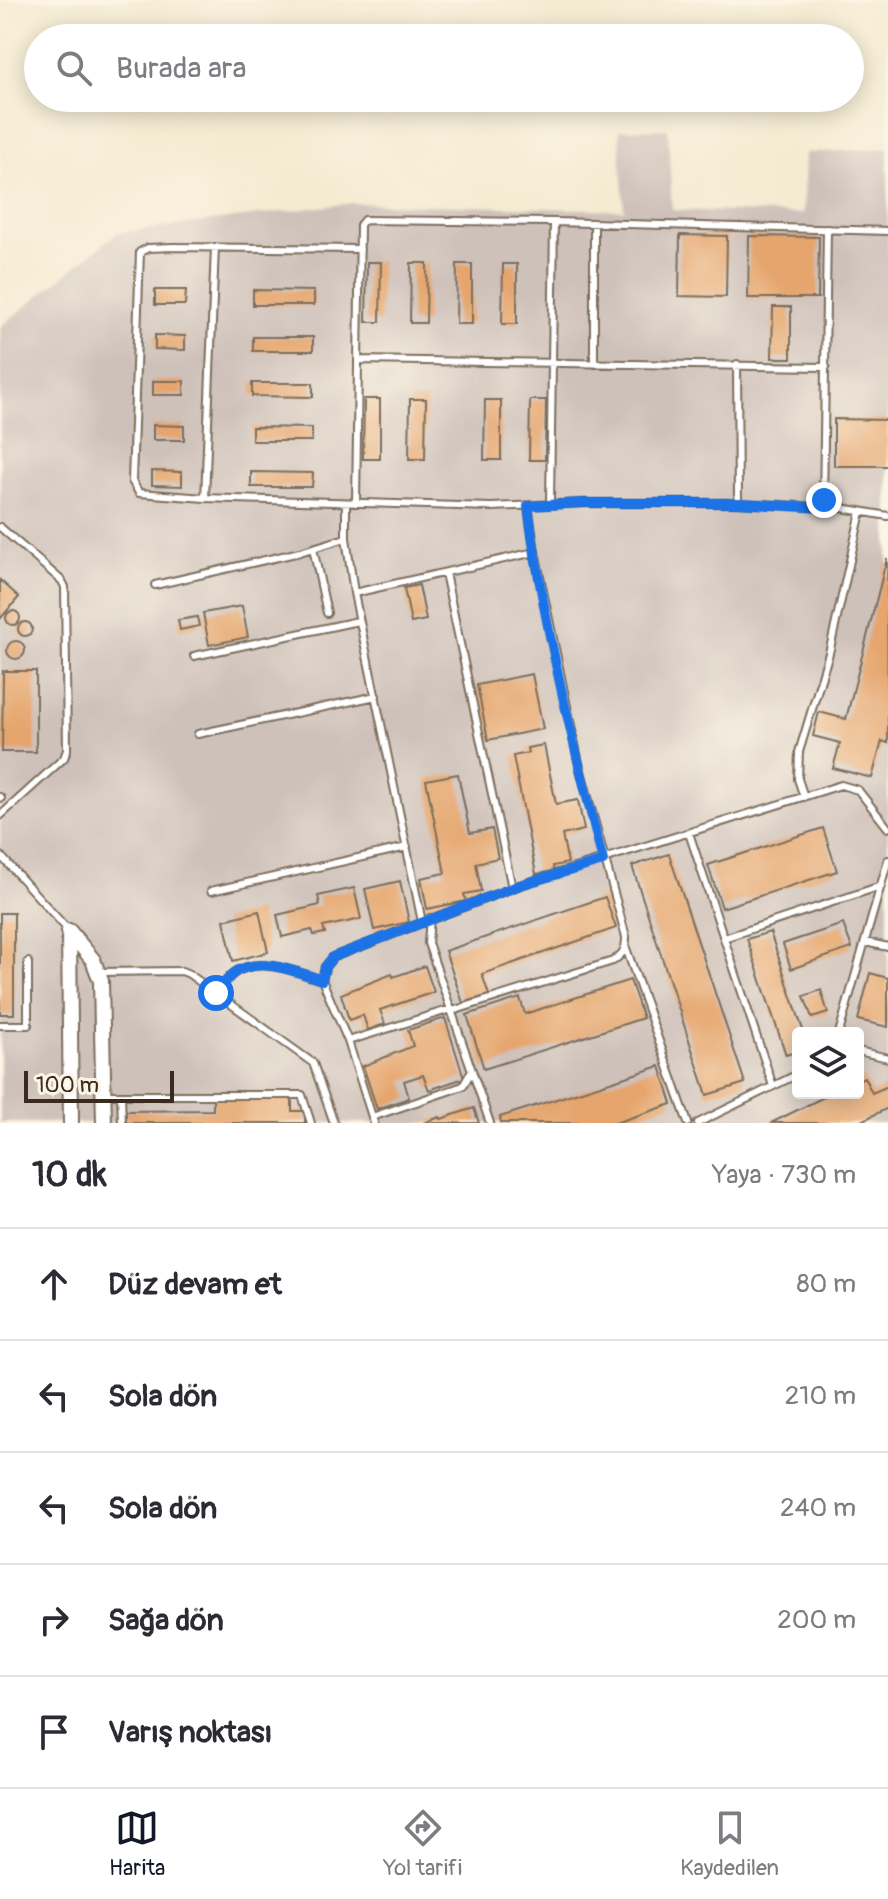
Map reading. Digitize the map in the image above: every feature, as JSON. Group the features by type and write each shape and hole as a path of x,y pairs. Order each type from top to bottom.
{"street":[{"path":"69,931 93,960 101,981 104,1123"},
{"path":"69,931 71,1123"}],"lane":[{"path":"356,503 360,225 364,220 888,231"},
{"path":"550,503 554,222"},
{"path":"594,224 594,364"},
{"path":"823,508 827,229"},
{"path":"205,498 215,247"},
{"path":"360,249 148,248 138,254 133,485 142,495 528,506 550,503 738,503 888,516"},
{"path":"358,360 826,367"},
{"path":"737,364 738,503"},
{"path":"346,503 346,538 358,621 422,922"},
{"path":"528,506 579,764 603,861 626,937 626,948 688,1123"},
{"path":"804,797 798,779 799,752 829,653 861,512"},
{"path":"0,527 65,587 67,750 64,758 0,816"},
{"path":"155,585 346,538"},
{"path":"313,548 327,613"},
{"path":"354,593 535,552"},
{"path":"445,573 512,888"},
{"path":"194,656 358,621"},
{"path":"198,734 376,696"},
{"path":"472,1070 463,1086 373,1120 348,1041 322,980 325,967 333,957 512,888 841,785 858,790 888,828"},
{"path":"689,833 773,1086"},
{"path":"211,891 407,847"},
{"path":"0,855 69,931"},
{"path":"841,1027 888,860"},
{"path":"724,938 881,886"},
{"path":"430,918 428,943 490,1123"},
{"path":"865,942 888,947"},
{"path":"348,1041 613,961 626,948"},
{"path":"0,1025 28,1025 28,962"},
{"path":"216,993 235,972 258,966 279,967 322,980"},
{"path":"98,972 182,971 313,1063 334,1123"},
{"path":"864,1052 888,1058"},
{"path":"698,1123 792,1077"},
{"path":"103,1095 302,1095 311,1123"},
{"path":"121,1095 122,1123"}],"shaded area":[{"path":"668,129 672,210 803,214 805,153 888,148 888,1123 0,1123 0,327 117,233 352,203 624,210 619,130"}],"building":[{"path":"680,235 727,236 726,297 679,296"},
{"path":"749,236 819,237 818,298 748,298"},
{"path":"367,262 381,262 380,322 366,322"},
{"path":"411,263 427,263 426,323 410,323"},
{"path":"457,264 472,264 472,324 456,324"},
{"path":"503,264 517,264 517,324 502,324"},
{"path":"155,290 186,290 185,305 155,305"},
{"path":"253,290 314,291 314,305 253,305"},
{"path":"773,307 791,307 791,358 772,358"},
{"path":"155,335 185,336 185,350 155,349"},
{"path":"253,337 313,337 313,351 253,351"},
{"path":"153,381 184,381 184,395 153,395"},
{"path":"252,383 313,383 313,397 252,396"},
{"path":"364,399 380,399 380,459 363,459"},
{"path":"410,399 426,399 425,459 409,459"},
{"path":"485,400 501,400 501,460 484,460"},
{"path":"530,400 546,400 545,460 529,460"},
{"path":"834,419 888,420 888,466 834,466"},
{"path":"153,425 184,426 184,440 153,440"},
{"path":"252,427 312,428 312,441 252,441"},
{"path":"152,471 182,472 182,486 152,485"},
{"path":"251,472 313,473 312,487 251,487"},
{"path":"887,558 888,743 882,741 872,778 833,768 840,743 813,736 819,712 846,719"},
{"path":"0,580 19,597 0,619"},
{"path":"419,585 426,620 411,623 404,588"},
{"path":"242,606 248,637 209,645 203,613"},
{"path":"13,611 20,618 13,625 6,618"},
{"path":"197,617 199,626 180,630 178,620"},
{"path":"25,622 32,629 25,636 18,629"},
{"path":"12,641 20,641 25,650 23,657 12,659 7,654 7,646"},
{"path":"3,671 36,671 36,752 2,752"},
{"path":"532,674 543,729 488,740 477,685"},
{"path":"544,745 556,804 578,800 584,830 562,835 568,863 553,866 554,871 536,874 513,756 528,753 527,748"},
{"path":"458,774 470,833 492,829 498,858 476,863 481,891 464,894 466,901 427,909 421,878 445,873 426,780"},
{"path":"823,828 837,871 722,908 708,865"},
{"path":"669,854 745,1083 707,1095 632,866"},
{"path":"400,881 409,922 374,930 365,889"},
{"path":"354,888 361,919 323,927 325,933 314,935 312,930 282,937 277,915 320,905 318,896"},
{"path":"605,897 616,928 482,974 489,995 463,1003 445,951"},
{"path":"259,911 268,952 233,961 224,920"},
{"path":"0,913 14,913 14,1014 0,1014"},
{"path":"843,924 852,948 791,969 783,944"},
{"path":"770,932 802,1027 792,1027 792,1053 786,1055 747,939"},
{"path":"425,966 434,992 380,1010 385,1024 368,1030 363,1015 349,1020 341,994 392,974 393,977"},
{"path":"870,973 888,978 888,1027 858,1020"},
{"path":"630,980 643,1018 484,1069 467,1015 520,998 525,1014"},
{"path":"821,990 828,1013 812,1018 804,996"},
{"path":"445,1018 464,1078 429,1090 423,1075 404,1081 409,1098 377,1109 363,1066 413,1046 408,1030"},
{"path":"660,1066 672,1104 615,1123 501,1123 500,1117"},
{"path":"864,1077 872,1093 888,1086 888,1108 858,1123 771,1123 820,1099 864,1099"},
{"path":"213,1098 292,1098 292,1111 305,1111 305,1123 126,1123 126,1111 213,1110"},
{"path":"474,1108 479,1123 423,1123 441,1119"}],"route":[{"path":"216,993 235,972 258,966 279,967 322,980 325,967 333,957 520,885 603,861 579,764 528,506 550,503 738,503 823,508 824,500"}]}
